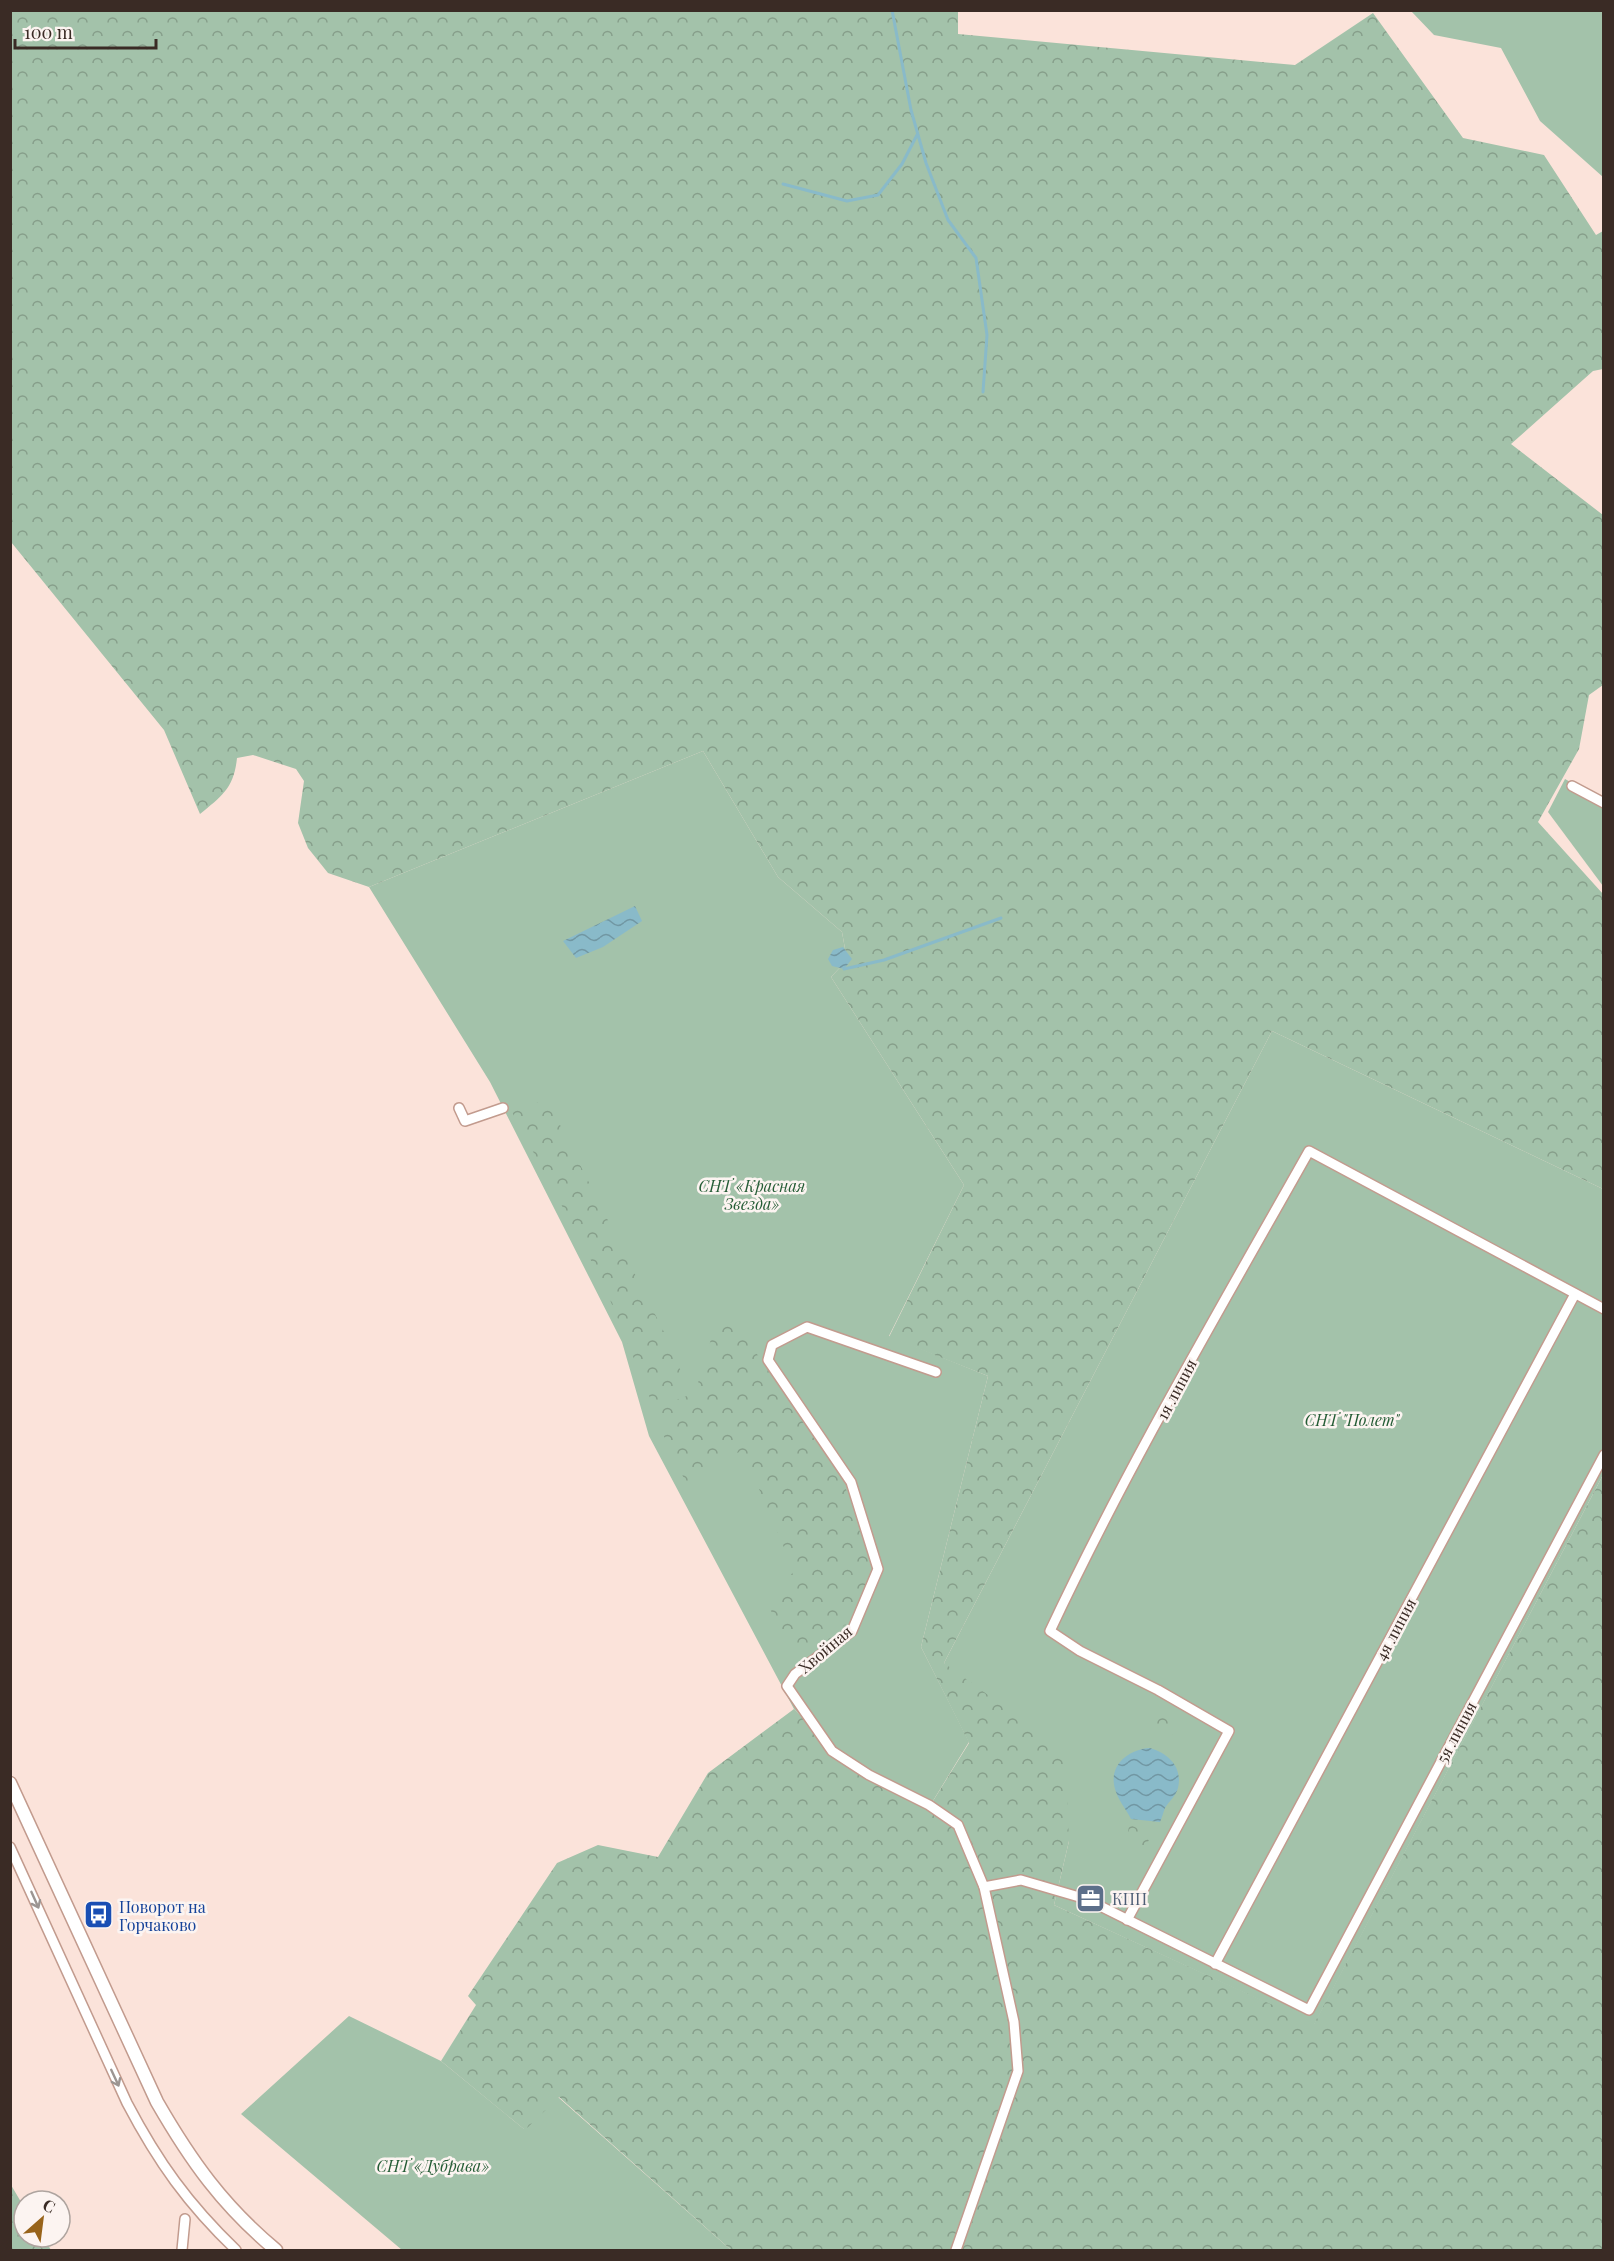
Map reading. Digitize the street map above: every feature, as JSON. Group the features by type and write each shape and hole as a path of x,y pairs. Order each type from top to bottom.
{"main road":[{"path":"10,1783 157,2102 185,2150 214,2189 240,2218 276,2250"}],"street":[{"path":"1572,786 1604,803"},
{"path":"459,1108 465,1121 503,1108"},
{"name":"1я линия","path":"1127,1920 1229,1731 1158,1690 1080,1651 1050,1631 1076,1576 1192,1359 1309,1151 1575,1294"},
{"path":"1575,1294 1604,1309"},
{"name":"4я линия","path":"1215,1964 1575,1294"},
{"name":"Хвойная","path":"936,1372 807,1327 772,1345 768,1360 851,1482 878,1569 852,1631 795,1674 787,1686 832,1751 869,1775 929,1805 958,1825 984,1887"},
{"name":"5я линия","path":"1215,1964 1310,2010 1604,1455"},
{"path":"10,1847 127,2103 147,2140 172,2180 195,2210 236,2250"},
{"path":"956,2250 1018,2071 1014,2022 984,1887 1021,1880 1086,1899 1215,1964"},
{"path":"182,2250 184,2219"}],"green space":[{"path":"958,10 958,34 1295,65 1373,13 1463,138 1544,155 1596,235 1603,231 1603,369 1593,371 1511,444 1603,515 1603,685 1589,695 1579,749 1538,822 1603,894 1603,1189 1272,1031 944,1663 1065,1751 1069,1841 1054,1905 1314,2024 1603,1475 1603,2250 731,2250 559,2097 525,2130 441,2061 476,2005 468,1996 557,1863 598,1845 658,1857 708,1773 794,1709 860,1771 928,1809 969,1743 921,1647 988,1376 889,1337 964,1185 831,977 847,960 842,932 778,877 703,751 369,887 328,873 308,848 298,823 304,781 296,769 253,755 237,758 230,784 215,802 200,814 164,730 11,542 10,11"},
{"path":"1411,11 1603,11 1603,177 1540,121 1501,48 1434,35"},
{"name":"СНТ «Красная Звезда»","path":"703,751 778,877 842,932 847,960 831,977 964,1185 889,1336 988,1376 921,1647 969,1742 928,1809 860,1771 794,1709 649,1436 622,1342 490,1082 369,887"},
{"path":"1565,779 1603,800 1603,886 1548,812"},
{"name":"СНТ \"Полет\"","path":"1272,1031 1603,1189 1603,1475 1314,2025 1054,1905 1069,1841 944,1663"},
{"path":"547,1099 671,1346 688,1390 652,1403 604,1285 512,1112"},
{"path":"734,1320 844,1483 873,1572 846,1624 814,1654 782,1639 768,1603 794,1571 760,1491 739,1452 688,1487 651,1409 695,1393 714,1329"},
{"path":"1150,1710 1178,1721 1170,1740 1141,1727"},
{"path":"1129,1824 1151,1835 1144,1851 1127,1843"},
{"name":"СНТ «Дубрава»","path":"349,2016 441,2061 524,2129 558,2097 731,2250 402,2250 241,2114"},
{"path":"11,2185 13,2189 12,2249 51,2250 11,2250"}],"water":[{"path":"635,906 642,921 603,947 576,958 563,941"},
{"path":"843,947 852,959 844,969 832,966 828,959 833,950"},
{"path":"1150,1748 1163,1753 1173,1762 1179,1780 1177,1791 1165,1808 1160,1822 1131,1819 1115,1789 1115,1773 1122,1760 1135,1751"}],"waterway":[{"path":"892,10 911,110 926,163 948,220 976,258 987,335 983,392"},
{"path":"783,184 847,201 878,195 902,164 917,135"},
{"path":"844,969 884,960 1001,918"}],"place":[{"name":"КПП","path":"1091,1898"},
{"name":"Поворот на Горчаково","path":"98,1915"}]}
